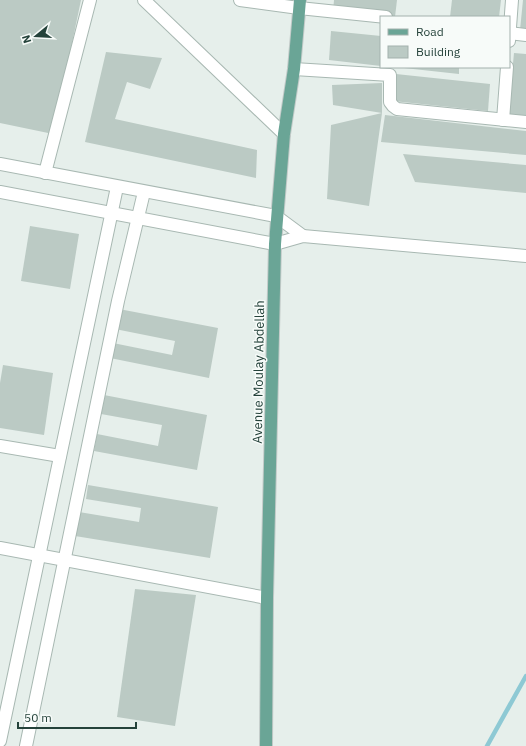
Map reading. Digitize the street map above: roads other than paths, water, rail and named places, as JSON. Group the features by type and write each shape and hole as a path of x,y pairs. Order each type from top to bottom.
{"main road":[{"name":"Avenue Moulay Abdellah","path":"266,746 267,598 276,216 284,134 294,70 299,4"}],"street":[{"path":"45,173 90,0"},
{"path":"144,0 284,134"},
{"path":"240,0 299,4 380,16"},
{"path":"510,24 512,0"},
{"path":"510,36 526,35"},
{"path":"503,120 507,68"},
{"path":"294,70 390,75 390,102 397,109 526,122"},
{"path":"0,164 276,216 304,236"},
{"path":"0,741 117,187"},
{"path":"0,192 275,244 304,236 526,256"},
{"path":"26,746 118,301 144,192"},
{"path":"0,446 60,456"},
{"path":"0,548 267,598"}],"waterway":[{"path":"487,746 526,676"}]}
